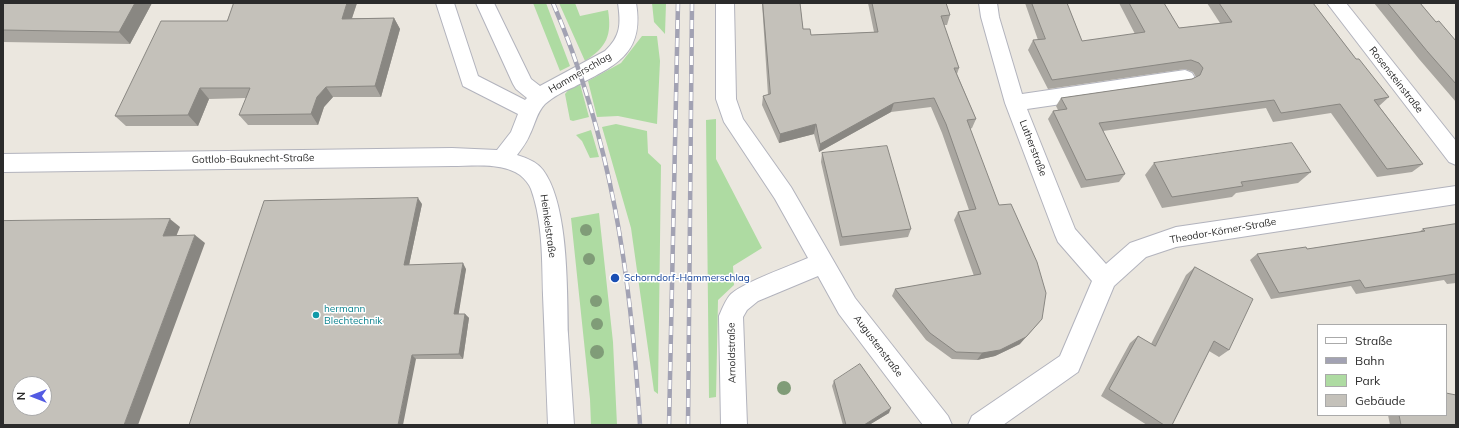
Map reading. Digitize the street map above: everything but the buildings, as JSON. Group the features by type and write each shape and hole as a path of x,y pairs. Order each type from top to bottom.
{"street":[{"path":"445,3 470,81 534,104"},
{"path":"485,3 534,104"},
{"name":"Hammerschlag","path":"534,104 558,84 611,58 626,40 629,19 627,3"},
{"name":"Augustenstraße","path":"725,3 726,99 734,122 783,193 847,306 939,425"},
{"name":"Lutherstraße","path":"988,3 990,17 1015,103 1066,235 1105,279"},
{"name":"Rosensteinstraße","path":"1336,3 1456,156"},
{"path":"1015,103 1185,78"},
{"path":"503,159 519,136 534,104"},
{"name":"Gottlob-Bauknecht-Straße","path":"3,163 452,157 503,159"},
{"name":"Heinkelstraße","path":"503,159 524,167 535,176 542,189 548,213 553,264 561,425"},
{"name":"Theodor-Körner-Straße","path":"981,425 1069,364 1105,279 1138,250 1176,237 1456,195"},
{"name":"Arnoldstraße","path":"734,425 731,316 739,302 750,294 822,264"}],"green space":[{"path":"533,3 546,3 570,66 560,71"},
{"path":"559,3 575,3 580,16 608,10 609,27 606,40 598,51 585,61"},
{"path":"652,3 666,3 665,34 654,22"},
{"path":"642,36 657,36 660,61 657,124 618,116 597,117 588,81 621,63"},
{"path":"580,84 589,117 573,121 570,120 565,94 570,88"},
{"path":"716,119 716,159 762,248 733,266 734,285 718,300 716,397 709,398 706,120"},
{"path":"616,124 647,131 648,153 661,165 658,394 654,391 631,228 602,127"},
{"path":"591,130 599,157 590,158 582,141 576,135"},
{"path":"599,213 613,342 617,425 591,425 590,399 571,218"}],"railway":[{"path":"553,3 573,54 590,106 604,158 615,210 631,316 640,425"},
{"path":"669,425 678,3"},
{"path":"688,425 692,3"}],"place":[{"name":"Schorndorf-Hammerschlag","path":"615,278"},
{"name":"hermann Blechtechnik","path":"316,315"}]}
